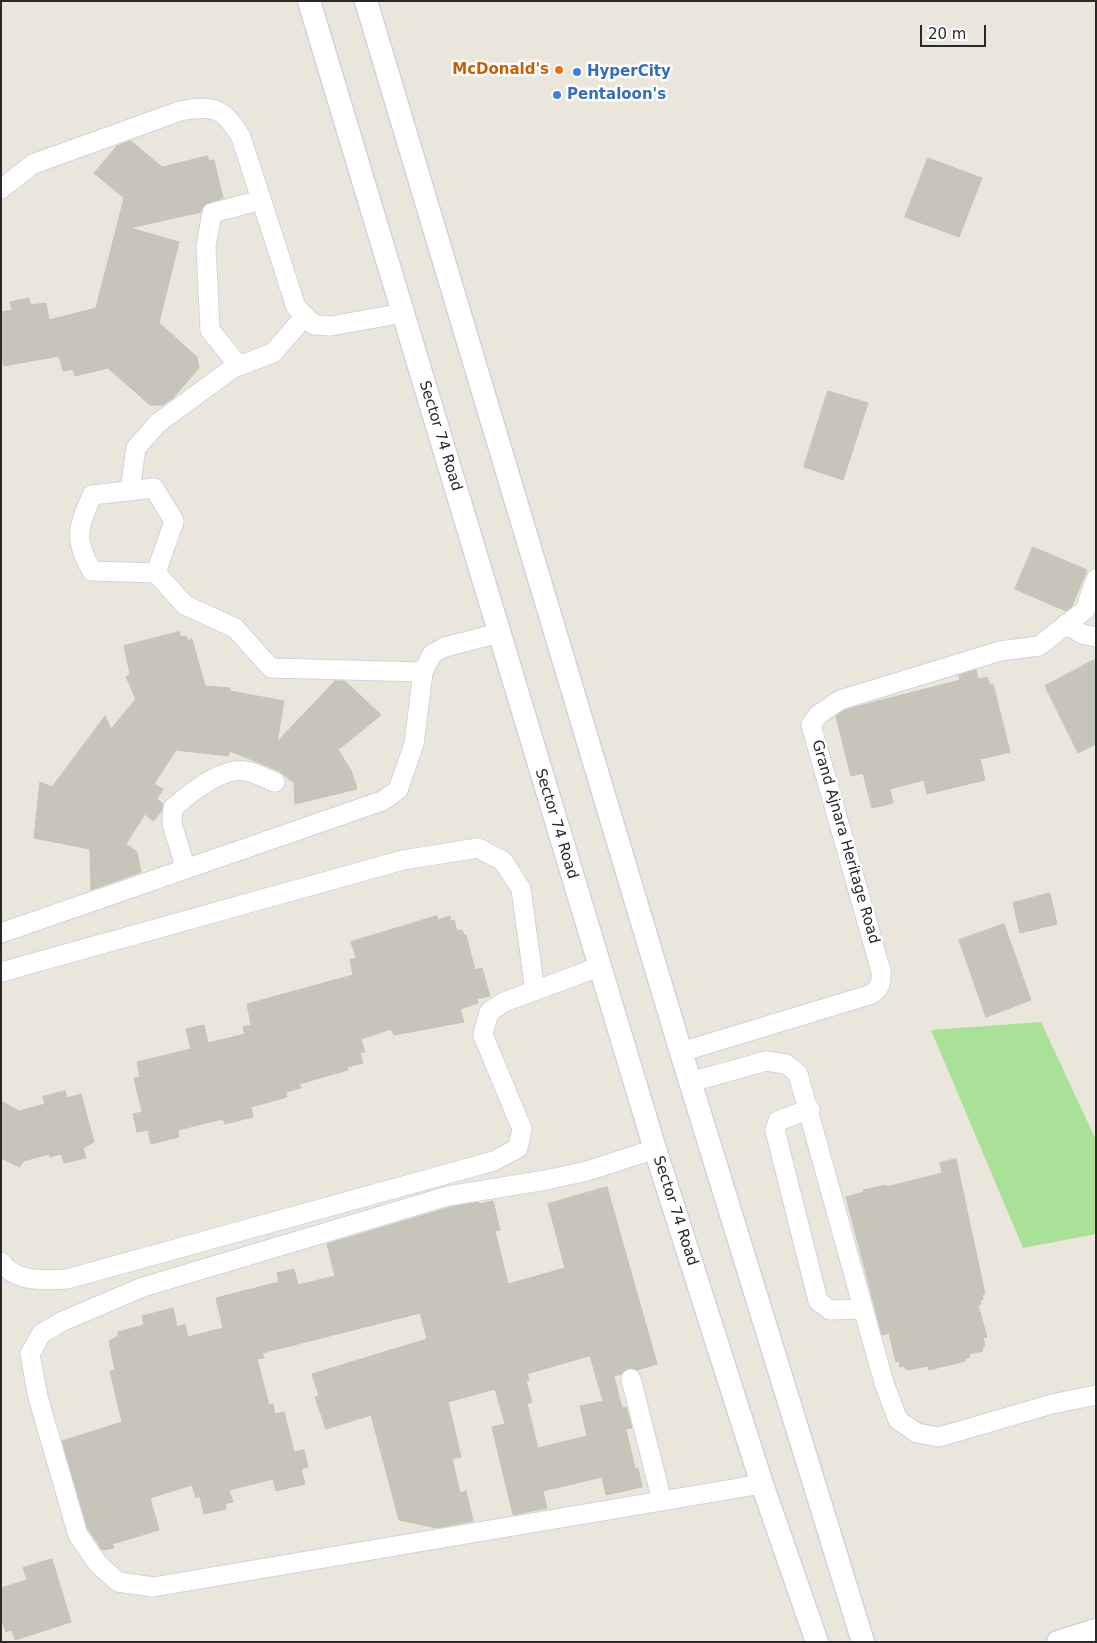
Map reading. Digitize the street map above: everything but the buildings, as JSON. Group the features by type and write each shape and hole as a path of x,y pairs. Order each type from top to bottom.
{"street":[{"name":"Sector 74 Road","path":"309,1 598,967 762,1484 817,1642"},
{"path":"366,1 681,1052 863,1642"},
{"path":"1,189 33,164 180,111 206,106 230,119 241,137 296,307 314,325 331,326 403,313"},
{"path":"239,366 210,330 206,246 212,213 261,200"},
{"path":"130,490 136,448 158,423 239,366 273,353 305,316"},
{"path":"156,573 174,521 154,488 92,495 79,525 82,553 92,571 156,573 185,606 235,628 272,668 423,672"},
{"name":"Grand Ajnara Heritage Road","path":"681,1052 869,995 877,991 882,980 811,725 818,715 840,700 1000,651 1039,646 1085,610 1096,580"},
{"path":"1066,624 1082,634 1096,637"},
{"path":"1,933 382,801 398,790 414,744 423,672 432,654 445,647 499,633"},
{"path":"186,869 172,824 173,808 205,784 226,774 245,770 275,782"},
{"path":"1,972 403,860 478,848 503,861 520,889 535,991"},
{"path":"1,1262 4,1266 29,1280 67,1279 494,1161 518,1148 522,1129 483,1034 489,1012 504,1002 598,967"},
{"path":"757,1029 766,1061"},
{"path":"691,1082 766,1061 786,1064 798,1074 810,1109 862,1309 884,1383 898,1420 916,1433 938,1437 1052,1404 1096,1395"},
{"path":"810,1109 778,1121 774,1130 818,1302 830,1310 862,1309"},
{"path":"655,1149 588,1171 448,1196 143,1287 63,1321 41,1334 30,1354 40,1406 78,1535 98,1564 118,1582 153,1587 762,1484"},
{"path":"631,1380 662,1501"},
{"path":"1058,1642 1096,1630"}],"green space":[{"path":"1041,1022 1096,1140 1096,1234 1023,1248 931,1030"}],"place":[{"name":"McDonald's","path":"559,70"},
{"name":"HyperCity","path":"577,72"},
{"name":"Pentaloon's","path":"557,95"}]}
